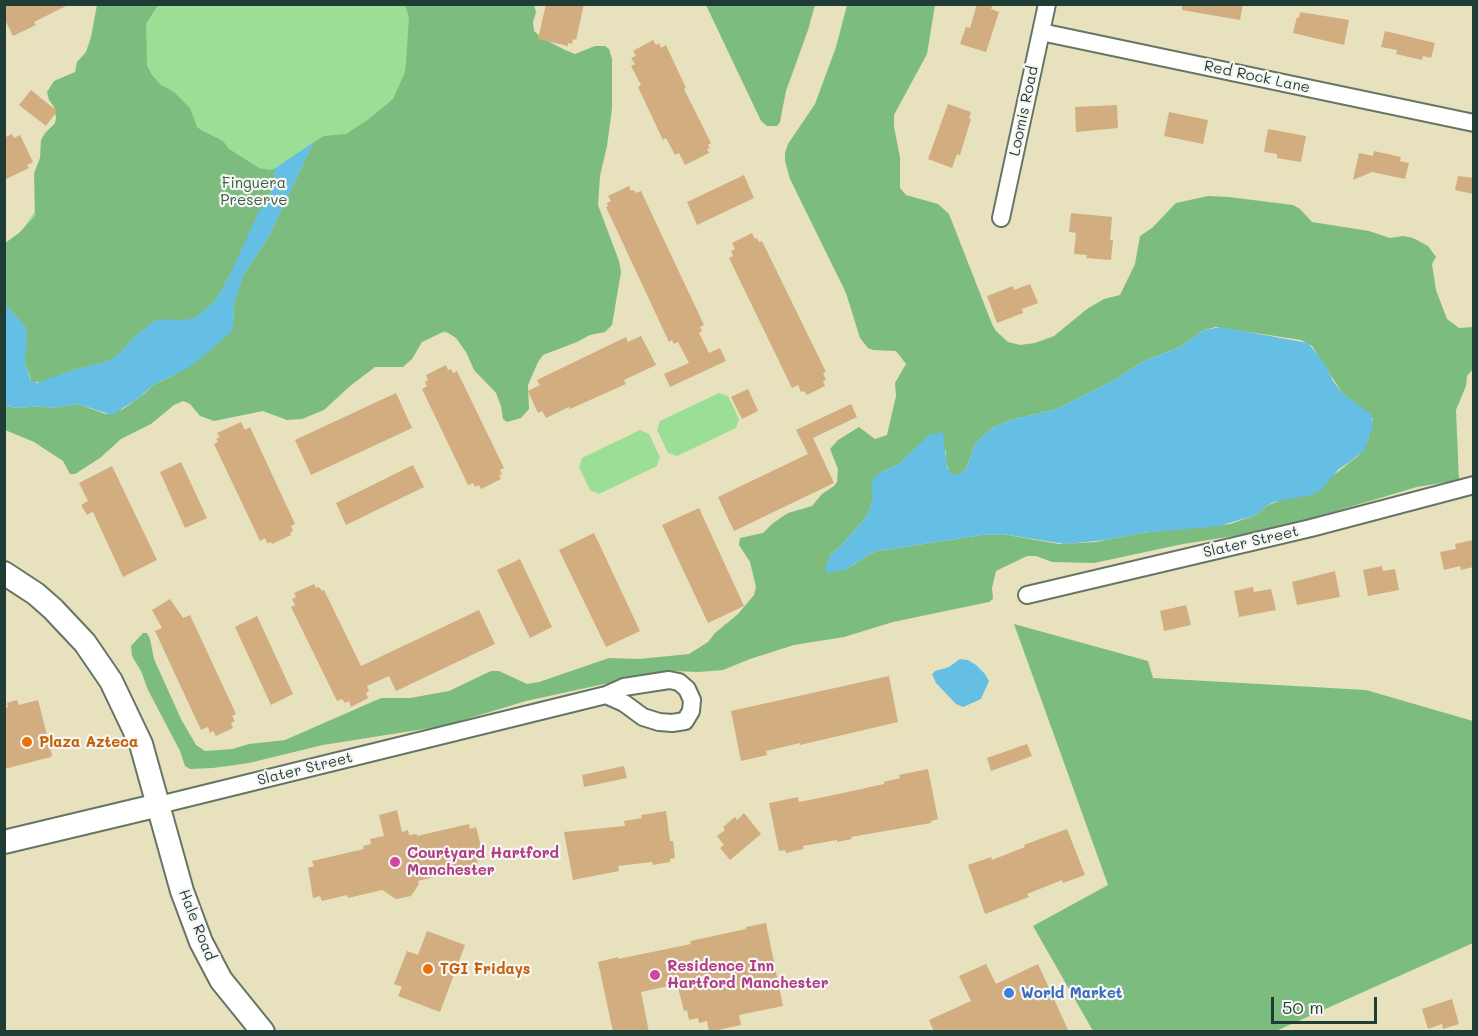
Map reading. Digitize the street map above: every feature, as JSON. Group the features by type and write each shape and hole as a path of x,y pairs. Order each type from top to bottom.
{"street":[{"name":"Loomis Road","path":"1001,218 1047,4"},
{"name":"Red Rock Lane","path":"1041,32 1473,123"},
{"name":"Slater Street","path":"1027,596 1311,528 1473,485"},
{"name":"Hale Road","path":"4,573 36,594 53,609 98,660 111,681 133,723 147,760 182,891 201,942 221,980 263,1032"},
{"name":"Slater Street","path":"4,842 606,695 624,687 669,680 679,682 687,689 692,700 691,711 685,721 659,722 643,717 624,703 606,695"}],"green space":[{"path":"97,5 158,5 146,24 147,66 152,75 190,108 197,127 223,141 229,149 259,168 274,169 275,182 230,275 215,301 204,312 188,320 155,321 136,335 120,353 109,361 70,371 43,382 32,382 24,359 26,327 5,304 5,243 19,233 35,216 34,173 40,158 41,140 55,123 56,118 47,92 54,81 75,72 77,62 86,52 91,37"},
{"name":"Finguera Preserve","path":"135,5 501,5 492,332 387,333 5,385 5,290 19,235 56,180"},
{"path":"405,5 534,5 536,12 533,22 534,31 542,38 575,54 595,46 605,46 609,49 612,59 612,109 600,176 598,205 621,272 612,325 605,332 590,335 543,355 528,385 529,409 521,418 507,422 503,419 496,393 474,370 466,352 456,338 445,331 422,342 412,359 403,367 375,367 324,410 302,419 287,420 263,411 214,421 200,416 190,404 183,401 174,405 151,424 121,439 100,458 75,474 70,474 63,461 34,442 5,430 5,406 52,408 78,404 106,414 123,409 153,385 170,377 216,344 234,319 234,304 243,276 269,236 314,142 324,136 346,134 393,99 405,72 409,17"},
{"path":"706,5 815,5 786,91 780,122 777,126 767,126 761,121"},
{"path":"847,5 935,5 927,54 894,115 900,157 900,188 906,195 938,204 949,214 992,324 1008,342 1020,345 1035,343 1054,336 1087,309 1104,299 1120,295 1135,264 1140,236 1152,228 1176,203 1208,196 1293,205 1312,222 1369,231 1390,238 1403,236 1413,238 1428,246 1436,257 1432,264 1436,290 1447,319 1459,328 1473,327 1473,369 1467,376 1466,386 1456,410 1459,480 1417,487 1296,523 1253,533 1183,544 1094,563 1052,562 1036,556 1027,556 996,571 992,588 993,599 989,602 893,622 844,637 794,645 723,670 650,674 526,701 443,726 323,745 249,763 213,768 190,769 185,766 180,751 132,656 131,646 143,633 147,633 150,639 154,659 181,719 196,745 205,751 285,740 381,698 410,698 449,691 491,671 499,671 527,684 609,658 639,659 689,654 708,642 715,633 738,614 754,595 756,587 750,562 739,545 740,538 763,533 788,513 812,506 822,494 834,486 837,482 838,469 830,449 838,440 859,427 875,439 887,435 896,396 895,383 906,364 896,351 873,350 868,348 860,338 846,293 790,179 785,161 788,144 815,104 836,47","holes":["1216,327 1301,340 1312,346 1342,393 1373,418 1368,440 1358,456 1335,474 1266,506 1256,515 1230,524 1141,533 1096,542 1059,544 1002,534 982,535 878,551 850,567 826,568 831,554 867,516 872,502 872,482 883,471 899,464 924,441 946,451 945,459 949,472 954,476 958,475 966,469 976,442 994,427 1011,420 1057,409 1116,379 1142,362 1180,347 1204,330"]},
{"path":"719,393 728,396 739,419 736,428 677,456 668,453 657,430 660,421"},
{"path":"640,430 649,434 660,457 657,466 599,494 590,490 579,467 582,458"},
{"path":"1014,624 1148,661 1153,678 1366,690 1473,721 1473,943 1276,1031 1093,1031 1033,926 1108,885"}],"water":[{"path":"314,142 269,236 243,276 234,304 233,327 230,333 199,360 153,385 140,397 112,415 78,404 52,408 5,406 5,304 26,327 25,361 30,380 37,383 70,371 109,361 157,319 195,318 215,301 230,275 258,213 272,190 275,182 274,169"},
{"path":"1221,327 1308,343 1325,364 1342,393 1372,415 1373,426 1364,450 1339,469 1320,491 1274,502 1256,515 1219,526 1141,533 1106,540 1065,544 1002,534 982,535 878,551 845,570 827,573 825,570 831,554 867,516 872,502 874,478 899,464 929,435 943,432 947,468 951,474 958,475 966,469 976,442 994,427 1011,420 1057,409 1116,379 1142,362 1180,347 1204,330"},
{"path":"960,659 968,660 976,665 989,681 981,699 963,707 956,704 936,683 932,674 949,667"}],"building":[{"path":"4,4 70,4 34,22 36,25 13,36 4,18"},
{"path":"546,4 584,4 576,40 573,39 572,44 568,43 568,46 538,39"},
{"path":"977,4 993,4 991,9 999,12 986,52 960,44 966,27 970,28"},
{"path":"1182,4 1243,4 1240,20 1182,10"},
{"path":"1300,12 1349,20 1344,45 1293,33"},
{"path":"1385,31 1435,43 1431,58 1423,56 1422,60 1396,54 1397,50 1381,47"},
{"path":"653,40 656,45 659,43 661,48 666,45 686,88 684,89 711,143 708,145 710,148 707,149 709,153 685,165 679,153 675,155 666,138 663,140 638,87 641,85 631,66 635,64 631,58 636,56 633,51"},
{"path":"31,90 57,111 46,126 19,105"},
{"path":"948,104 971,112 960,155 957,154 952,168 928,159"},
{"path":"1117,105 1118,128 1076,132 1075,107"},
{"path":"1169,112 1208,120 1203,144 1164,136"},
{"path":"1268,129 1306,136 1301,162 1277,158 1277,154 1264,152"},
{"path":"12,134 14,138 20,135 33,162 27,165 29,168 4,180 4,138"},
{"path":"1374,151 1401,157 1400,161 1409,163 1405,179 1372,172 1353,180 1359,153 1373,156"},
{"path":"744,175 754,198 697,225 687,202"},
{"path":"1458,176 1473,178 1473,194 1455,190"},
{"path":"629,186 631,191 634,190 636,193 641,191 704,325 700,327 702,331 699,333 709,353 720,348 726,361 670,387 664,374 689,363 678,342 674,344 672,340 669,342 606,207 611,201 608,196"},
{"path":"1071,213 1112,217 1111,260 1086,258 1087,255 1074,254 1076,233 1069,232"},
{"path":"752,233 755,239 762,241 826,372 823,373 826,380 823,381 825,386 807,395 804,391 801,392 798,385 792,388 729,258 733,256 731,251 735,249 732,243"},
{"path":"1030,284 1038,303 1022,309 1023,313 997,323 987,296 1013,286 1014,290"},
{"path":"641,336 656,365 624,380 626,384 570,409 569,407 546,418 542,411 538,413 528,391 540,385 537,380 626,337 628,342"},
{"path":"446,365 453,373 457,371 504,468 500,470 501,479 481,489 479,485 475,487 473,483 468,485 422,389 427,386 426,375"},
{"path":"748,389 758,411 742,419 731,397"},
{"path":"396,393 412,428 311,475 295,440"},
{"path":"851,404 857,417 813,438 834,483 734,531 718,497 808,454 796,430"},
{"path":"241,422 245,430 250,427 295,524 291,526 293,531 291,535 272,544 267,543 265,538 260,541 214,444 220,437 217,433"},
{"path":"181,462 207,518 185,528 160,472"},
{"path":"413,465 424,487 346,525 336,503"},
{"path":"112,466 157,560 123,577 93,512 87,515 81,505 88,501 79,483"},
{"path":"699,508 744,606 708,623 662,525"},
{"path":"594,533 640,631 606,647 559,550"},
{"path":"1473,540 1473,567 1461,570 1460,566 1444,570 1440,552 1456,549 1455,544"},
{"path":"520,559 552,627 530,638 497,570"},
{"path":"1382,566 1383,571 1395,569 1399,590 1368,596 1363,570"},
{"path":"1335,571 1340,597 1297,605 1292,582"},
{"path":"314,584 316,588 324,590 361,666 479,610 495,644 396,691 389,676 367,686 368,698 351,707 349,701 345,703 342,699 337,701 291,607 295,605 292,599 296,597 294,593"},
{"path":"1253,587 1254,592 1271,589 1276,610 1239,617 1234,591"},
{"path":"170,599 183,618 190,615 236,714 232,716 235,721 231,723 233,728 216,736 213,731 210,733 208,727 201,730 155,631 162,628 152,610"},
{"path":"1186,605 1191,625 1164,631 1160,611"},
{"path":"257,616 293,694 271,705 235,627"},
{"path":"889,676 898,722 766,751 767,755 741,761 731,711"},
{"name":"Plaza Azteca","path":"17,700 19,705 38,700 52,755 4,769 4,708 8,707 7,703"},
{"path":"1027,744 1032,756 991,771 987,758"},
{"path":"624,766 627,778 584,787 582,775"},
{"path":"928,769 938,819 931,823 851,837 852,839 837,842 837,840 803,846 804,849 786,853 785,850 779,851 769,803 798,797 799,802 829,796 884,784 884,782 900,778 899,775"},
{"name":"Courtyard Hartford Manchester","path":"397,810 402,832 408,830 409,835 417,834 417,836 469,824 470,829 476,827 484,858 477,859 478,864 418,881 419,884 411,896 396,899 382,890 348,898 347,895 322,901 320,896 313,898 308,868 314,866 312,861 364,849 363,846 371,844 370,839 384,836 379,815"},
{"path":"666,811 675,858 670,859 670,862 618,866 619,871 573,880 564,832 625,826 624,821 642,818 641,815"},
{"path":"744,813 761,834 730,860 720,848 724,845 717,836 725,830 723,827 735,817 737,820"},
{"path":"1067,829 1085,875 1063,883 1062,880 1027,894 1029,897 985,914 968,865 991,857 992,860"},
{"name":"Residence Inn Hartford Manchester","path":"766,923 783,1006 739,1015 741,1025 709,1032 707,1021 699,1023 698,1018 689,1020 687,1010 684,1011 677,984 641,992 649,1032 613,1032 598,962 691,944 690,941"},
{"name":"TGI Fridays","path":"427,931 465,945 440,1012 398,996 402,987 394,984 407,951 418,955"},
{"name":"World Market","path":"986,964 996,984 1038,964 1069,1032 934,1032 929,1020 971,1001 959,976"},
{"path":"1452,999 1459,1024 1443,1029 1442,1024 1428,1029 1422,1009"}],"place":[{"name":"Plaza Azteca","path":"27,742"},
{"name":"Courtyard Hartford Manchester","path":"395,862"},
{"name":"TGI Fridays","path":"428,969"},
{"name":"Residence Inn Hartford Manchester","path":"655,975"},
{"name":"World Market","path":"1009,993"}]}
